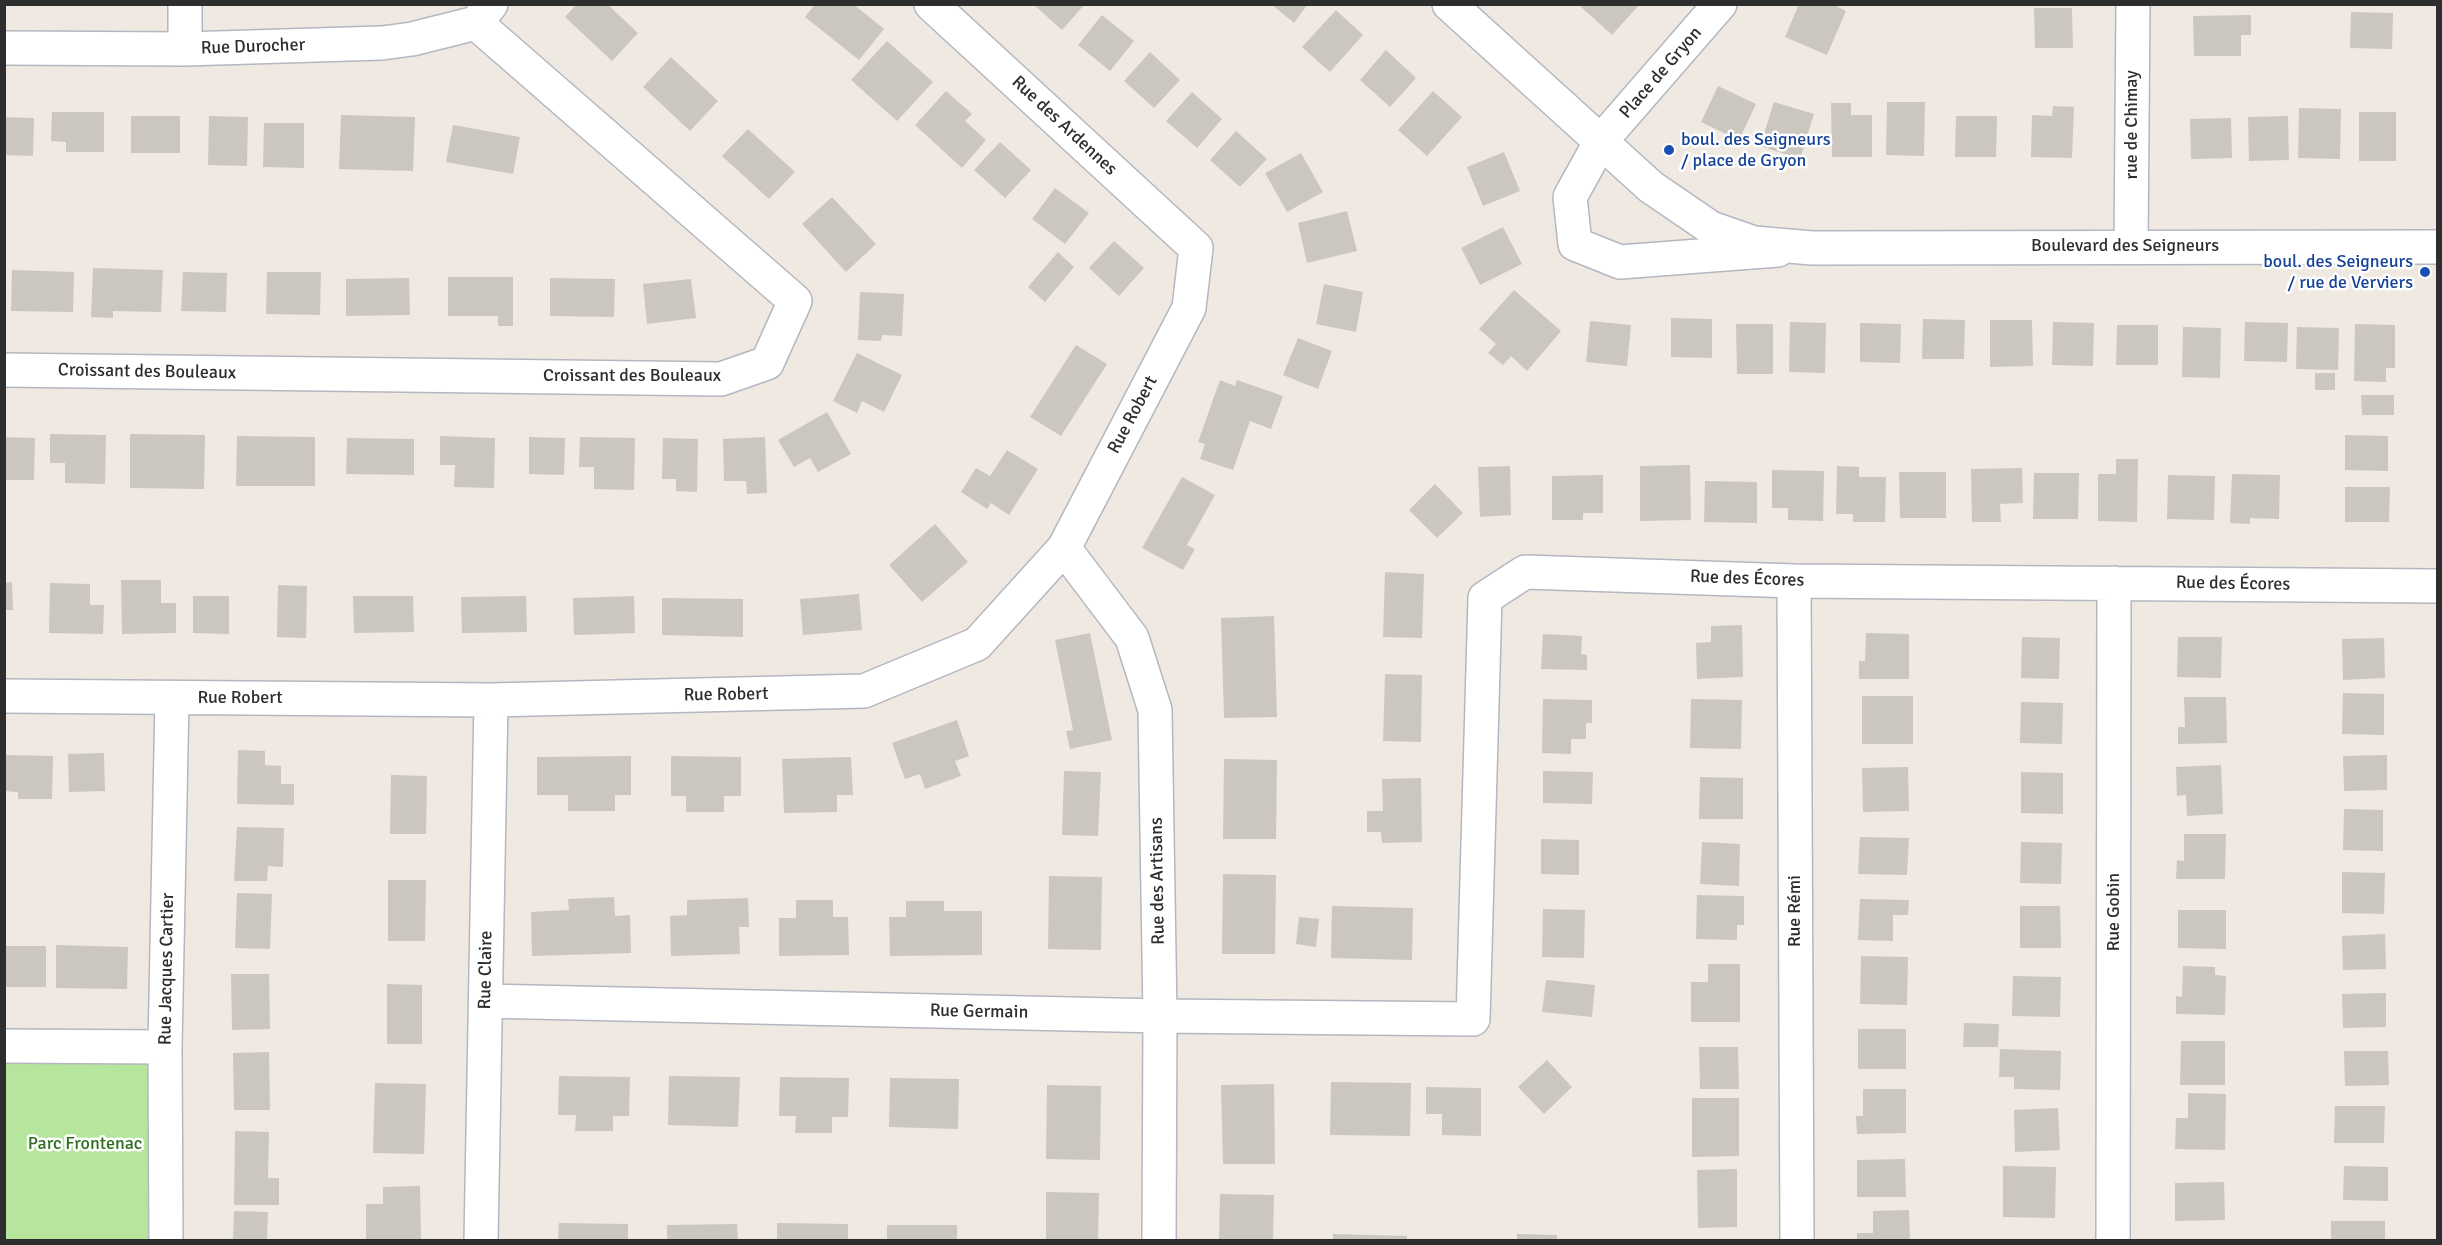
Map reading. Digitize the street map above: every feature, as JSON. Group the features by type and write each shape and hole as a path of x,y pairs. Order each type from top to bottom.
{"street":[{"path":"185,4 186,49"},
{"name":"Rue des Ardennes","path":"931,4 1196,248"},
{"name":"Boulevard des Seigneurs","path":"1449,4 1651,187 1711,228 1754,243 1812,248"},
{"name":"Place de Gryon","path":"1601,141 1720,4"},
{"name":"rue de Chimay","path":"2131,246 2133,4"},
{"name":"Rue Durocher","path":"4,48 186,49 382,43 412,39 483,14"},
{"name":"Croissant des Bouleaux","path":"4,370 721,379 767,363 795,301 483,14"},
{"name":"Boulevard des Seigneurs","path":"1601,141 1570,196 1575,244 1620,262 1812,248 2438,247"},
{"name":"Rue Robert","path":"4,696 491,700 864,692 977,644 1064,548 1189,308 1196,248"},
{"name":"Rue des Artisans","path":"1064,548 1132,638 1155,710 1160,1016 1159,1240"},
{"name":"Rue des Écores","path":"1473,1019 1485,598 1525,572 1794,581 2438,586"},
{"name":"Rue Rémi","path":"1794,581 1797,1240"},
{"name":"Rue Gobin","path":"2113,1240 2114,583"},
{"name":"Rue Jacques Cartier","path":"166,1240 165,1047 172,698"},
{"name":"Rue Claire","path":"481,1240 491,700"},
{"name":"Rue Germain","path":"486,1001 1160,1016 1473,1019"},
{"path":"4,1046 165,1047"}],"green space":[{"name":"Parc Frontenac","path":"5,1046 165,1047 166,1240 5,1240"}],"building":[{"path":"577,4 607,4 638,33 612,61 565,17"},
{"path":"815,4 853,4 884,29 859,60 805,17"},
{"path":"1033,4 1085,4 1062,30"},
{"path":"1271,4 1308,4 1294,23"},
{"path":"1583,4 1640,4 1612,35 1581,7"},
{"path":"1799,4 1832,4 1846,11 1827,55 1785,37"},
{"path":"2034,8 2072,8 2073,48 2035,48"},
{"path":"1336,10 1363,35 1330,72 1302,47"},
{"path":"2351,12 2393,13 2392,49 2350,48"},
{"path":"1102,15 1134,41 1110,71 1078,45"},
{"path":"2251,15 2251,35 2241,35 2241,56 2194,56 2193,16"},
{"path":"887,41 933,82 897,121 851,80"},
{"path":"1386,50 1416,78 1390,107 1360,80"},
{"path":"1150,52 1180,80 1154,108 1124,81"},
{"path":"671,57 718,101 690,131 643,87"},
{"path":"1718,86 1756,104 1739,140 1701,122"},
{"path":"946,91 972,114 965,121 986,140 962,168 915,125"},
{"path":"1433,91 1462,117 1427,156 1398,130"},
{"path":"1192,92 1222,119 1197,148 1166,121"},
{"path":"1774,102 1814,114 1800,159 1760,146"},
{"path":"1887,102 1925,102 1924,156 1886,155"},
{"path":"1831,103 1851,103 1851,115 1872,115 1872,157 1832,157"},
{"path":"2053,106 2074,107 2072,158 2031,157 2032,115 2052,116"},
{"path":"2299,108 2341,109 2340,159 2298,158"},
{"path":"52,112 104,112 104,152 66,152 66,142 51,141"},
{"path":"2359,112 2396,112 2396,161 2359,161"},
{"path":"341,115 415,117 413,171 339,169"},
{"path":"131,116 180,116 180,153 131,153"},
{"path":"209,116 248,117 247,166 208,165"},
{"path":"1956,116 1997,116 1996,157 1955,157"},
{"path":"2288,116 2289,160 2249,161 2248,117"},
{"path":"4,117 34,118 33,156 4,155"},
{"path":"2231,118 2232,158 2191,159 2190,119"},
{"path":"264,123 304,123 304,168 263,167"},
{"path":"453,125 520,137 513,174 446,162"},
{"path":"748,129 795,172 769,199 722,156"},
{"path":"1236,131 1267,159 1240,187 1210,160"},
{"path":"1000,142 1031,170 1005,198 974,170"},
{"path":"1504,152 1520,191 1483,206 1467,167"},
{"path":"1301,153 1323,192 1287,212 1265,173"},
{"path":"1055,188 1089,213 1065,244 1032,219"},
{"path":"832,197 876,244 846,272 802,224"},
{"path":"1347,211 1357,251 1307,263 1298,223"},
{"path":"1503,227 1522,264 1480,285 1461,248"},
{"path":"1114,241 1144,268 1119,296 1089,268"},
{"path":"1058,252 1074,267 1045,302 1028,287"},
{"path":"93,268 163,270 161,312 113,311 113,318 91,317"},
{"path":"12,270 74,272 73,312 11,311"},
{"path":"183,272 227,273 226,312 181,311"},
{"path":"267,272 321,272 320,315 266,314"},
{"path":"448,277 513,277 513,326 498,326 498,316 448,316"},
{"path":"409,278 410,315 346,316 346,279"},
{"path":"550,278 615,279 614,317 550,316"},
{"path":"691,279 696,318 647,324 643,284"},
{"path":"1324,284 1363,292 1356,332 1316,324"},
{"path":"1514,290 1561,331 1527,371 1511,356 1503,365 1488,353 1496,344 1479,329"},
{"path":"860,292 904,294 902,336 882,335 881,341 858,340"},
{"path":"1671,318 1712,319 1712,358 1671,357"},
{"path":"1923,319 1965,320 1964,359 1922,359"},
{"path":"1990,320 2032,320 2033,366 1990,367"},
{"path":"1590,321 1631,325 1627,366 1586,362"},
{"path":"1790,322 1826,323 1825,373 1789,372"},
{"path":"2053,322 2094,323 2093,366 2052,365"},
{"path":"2245,322 2288,323 2287,362 2244,361"},
{"path":"1860,323 1901,324 1900,363 1860,362"},
{"path":"1736,324 1773,324 1773,374 1737,374"},
{"path":"2355,324 2395,325 2395,368 2386,368 2386,382 2354,381"},
{"path":"2117,325 2158,325 2158,365 2116,365"},
{"path":"2183,327 2221,328 2220,378 2182,377"},
{"path":"2297,327 2339,328 2338,370 2296,369"},
{"path":"1298,338 1332,351 1318,389 1283,375"},
{"path":"1076,345 1107,364 1061,436 1030,417"},
{"path":"857,353 902,375 884,412 862,401 857,413 833,401"},
{"path":"2315,373 2335,373 2335,390 2315,390"},
{"path":"1220,380 1235,386 1237,380 1283,396 1271,429 1250,421 1233,470 1200,459 1205,444 1198,442"},
{"path":"2361,395 2394,395 2394,415 2362,415"},
{"path":"827,412 851,454 818,472 810,458 794,467 778,440"},
{"path":"50,434 106,435 105,484 65,483 65,463 50,463"},
{"path":"130,434 205,435 204,489 130,488"},
{"path":"2345,435 2388,436 2388,471 2345,470"},
{"path":"237,436 315,437 315,486 236,486"},
{"path":"440,436 495,438 494,488 454,487 455,465 440,465"},
{"path":"5,437 35,438 34,480 5,480"},
{"path":"529,437 565,438 564,475 529,474"},
{"path":"580,437 635,438 634,490 594,489 594,467 579,467"},
{"path":"765,437 767,493 747,494 746,481 724,481 723,439"},
{"path":"347,438 414,439 414,475 346,474"},
{"path":"663,438 698,439 697,492 676,491 676,479 662,479"},
{"path":"1007,450 1038,469 1009,515 991,503 987,509 961,492 976,468 990,476"},
{"path":"2116,459 2138,459 2137,522 2098,521 2098,474 2116,474"},
{"path":"1690,465 1691,520 1640,521 1640,466"},
{"path":"1510,466 1511,515 1480,517 1478,467"},
{"path":"1837,466 1859,467 1859,477 1886,477 1885,522 1853,522 1853,514 1836,514"},
{"path":"2022,468 2023,503 2000,504 2001,522 1972,522 1971,469"},
{"path":"1772,470 1824,471 1823,521 1788,520 1788,508 1772,508"},
{"path":"1899,472 1946,472 1946,518 1900,518"},
{"path":"2034,473 2079,473 2078,519 2033,519"},
{"path":"2232,474 2280,475 2279,519 2250,518 2250,524 2230,523"},
{"path":"1603,475 1603,513 1583,513 1583,520 1552,520 1552,476"},
{"path":"2168,475 2215,476 2214,520 2167,519"},
{"path":"1182,477 1215,495 1187,545 1195,549 1183,570 1142,548"},
{"path":"1705,481 1757,482 1757,523 1704,522"},
{"path":"1435,484 1463,513 1437,538 1409,510"},
{"path":"2345,487 2390,487 2389,522 2345,522"},
{"path":"935,524 968,562 922,602 889,565"},
{"path":"1385,572 1424,574 1422,638 1383,637"},
{"path":"121,580 161,580 161,603 176,603 176,633 122,634"},
{"path":"12,582 13,610 4,610 4,583"},
{"path":"50,583 90,584 90,605 104,605 103,634 49,633"},
{"path":"278,585 307,586 306,638 277,637"},
{"path":"859,594 862,630 803,635 800,599"},
{"path":"193,596 229,596 229,634 193,633"},
{"path":"353,596 413,596 414,632 354,633"},
{"path":"526,596 527,632 462,633 461,597"},
{"path":"634,596 635,633 574,635 573,598"},
{"path":"662,598 743,599 743,637 662,635"},
{"path":"1274,616 1277,717 1224,718 1221,618"},
{"path":"1742,625 1743,677 1697,679 1696,643 1711,642 1711,626"},
{"path":"1090,633 1112,740 1070,749 1066,731 1073,730 1055,640"},
{"path":"1866,633 1909,634 1909,679 1859,679 1859,661 1865,661"},
{"path":"1543,634 1582,636 1581,654 1587,655 1587,670 1541,669"},
{"path":"2022,637 2060,638 2059,679 2021,678"},
{"path":"2178,637 2222,637 2221,678 2177,677"},
{"path":"2384,638 2385,678 2343,680 2342,639"},
{"path":"1385,674 1422,675 1421,742 1383,741"},
{"path":"2343,693 2384,694 2384,735 2342,734"},
{"path":"1862,696 1913,696 1913,744 1862,744"},
{"path":"2184,697 2226,697 2227,743 2178,744 2178,727 2185,727"},
{"path":"1543,699 1592,700 1592,723 1586,723 1586,739 1571,739 1571,754 1542,753"},
{"path":"1691,699 1742,700 1741,749 1690,748"},
{"path":"2021,702 2063,703 2062,744 2020,743"},
{"path":"957,720 969,756 955,761 961,776 925,789 920,774 905,779 892,743"},
{"path":"238,750 265,751 265,765 281,766 281,784 294,784 294,805 237,804"},
{"path":"104,753 105,791 69,792 68,754"},
{"path":"4,755 53,756 52,799 18,799 18,792 4,791"},
{"path":"2387,755 2387,790 2344,791 2343,756"},
{"path":"631,756 631,795 615,795 615,811 568,811 568,795 537,795 537,757"},
{"path":"671,756 741,757 741,796 724,796 724,812 686,812 686,796 671,796"},
{"path":"851,757 853,795 837,795 837,812 784,813 782,759"},
{"path":"1224,759 1277,760 1276,839 1223,839"},
{"path":"2221,765 2223,814 2187,816 2186,795 2177,796 2176,767"},
{"path":"1908,767 1909,811 1863,812 1862,768"},
{"path":"1064,771 1101,772 1098,836 1062,835"},
{"path":"1543,771 1593,772 1592,804 1543,803"},
{"path":"2021,772 2063,773 2063,814 2021,813"},
{"path":"391,775 427,776 426,834 390,834"},
{"path":"1700,777 1743,778 1743,819 1699,819"},
{"path":"1421,778 1422,842 1382,843 1381,832 1367,832 1367,811 1383,811 1382,779"},
{"path":"2344,809 2383,810 2383,851 2343,850"},
{"path":"237,827 284,828 283,867 268,866 267,881 234,881"},
{"path":"2184,834 2226,834 2225,879 2176,879 2177,860 2184,861"},
{"path":"1860,837 1909,838 1907,875 1858,874"},
{"path":"1541,839 1579,840 1579,875 1541,874"},
{"path":"1702,842 1740,844 1739,886 1700,884"},
{"path":"2021,842 2062,843 2061,884 2020,883"},
{"path":"2342,872 2385,873 2384,914 2342,913"},
{"path":"1223,874 1276,875 1275,954 1222,954"},
{"path":"1049,876 1102,877 1101,950 1048,949"},
{"path":"388,880 426,880 425,941 388,941"},
{"path":"237,893 272,894 270,949 235,948"},
{"path":"1697,895 1744,896 1744,925 1737,925 1737,940 1696,939"},
{"path":"614,897 615,916 630,915 631,953 532,956 531,912 569,910 568,899"},
{"path":"748,898 749,927 739,927 740,954 671,956 670,916 687,915 687,900"},
{"path":"1860,899 1909,900 1908,915 1893,915 1893,941 1858,940"},
{"path":"796,900 833,900 833,917 848,917 849,955 779,956 779,918 796,918"},
{"path":"906,901 944,901 944,911 982,911 982,955 890,956 889,917 906,917"},
{"path":"1332,906 1413,908 1412,960 1331,958"},
{"path":"2020,906 2060,906 2061,948 2020,948"},
{"path":"1543,909 1585,910 1584,958 1542,957"},
{"path":"2178,910 2226,910 2226,949 2178,948"},
{"path":"1299,917 1319,919 1316,947 1296,944"},
{"path":"2385,934 2386,969 2343,970 2342,936"},
{"path":"56,945 128,947 127,989 56,988"},
{"path":"4,946 46,946 46,987 4,987"},
{"path":"1861,956 1908,957 1907,1005 1860,1004"},
{"path":"1708,964 1740,964 1740,1022 1691,1022 1691,982 1708,982"},
{"path":"2183,966 2215,967 2215,975 2226,976 2225,1015 2176,1014 2176,996 2182,997"},
{"path":"231,974 269,974 270,1029 232,1030"},
{"path":"2013,976 2061,977 2060,1017 2012,1016"},
{"path":"1546,980 1595,985 1592,1017 1542,1012"},
{"path":"387,984 422,985 422,1044 387,1044"},
{"path":"2386,993 2386,1027 2343,1028 2342,994"},
{"path":"1964,1023 1999,1024 1998,1047 1963,1047"},
{"path":"1858,1029 1906,1029 1906,1069 1858,1069"},
{"path":"2181,1041 2225,1041 2225,1085 2180,1085"},
{"path":"1699,1047 1738,1047 1739,1089 1700,1089"},
{"path":"2000,1049 2061,1051 2060,1090 2014,1089 2014,1077 1999,1077"},
{"path":"2344,1051 2388,1051 2389,1085 2345,1086"},
{"path":"269,1052 270,1110 234,1110 233,1053"},
{"path":"1547,1060 1572,1087 1544,1114 1518,1087"},
{"path":"559,1076 630,1077 629,1116 613,1116 613,1131 575,1131 576,1115 558,1115"},
{"path":"669,1076 740,1077 738,1127 668,1125"},
{"path":"780,1077 849,1078 848,1117 832,1117 832,1133 795,1133 796,1116 779,1116"},
{"path":"890,1078 959,1079 958,1129 889,1127"},
{"path":"1331,1082 1411,1083 1410,1136 1330,1135"},
{"path":"375,1083 426,1084 424,1154 373,1153"},
{"path":"1274,1084 1275,1164 1223,1164 1221,1085"},
{"path":"1047,1085 1101,1086 1100,1160 1046,1159"},
{"path":"1426,1087 1481,1088 1481,1136 1442,1135 1442,1114 1426,1114"},
{"path":"1863,1089 1906,1089 1906,1133 1857,1134 1856,1116 1863,1116"},
{"path":"2188,1093 2226,1094 2225,1150 2175,1149 2176,1118 2188,1118"},
{"path":"1692,1098 1739,1098 1739,1156 1692,1157"},
{"path":"2335,1106 2385,1106 2384,1143 2334,1143"},
{"path":"2058,1108 2060,1150 2015,1152 2014,1110"},
{"path":"235,1131 269,1132 268,1178 279,1178 279,1205 234,1205"},
{"path":"1905,1159 1906,1197 1857,1197 1857,1160"},
{"path":"2003,1166 2056,1167 2055,1218 2003,1217"},
{"path":"2344,1166 2388,1167 2388,1201 2343,1200"},
{"path":"1737,1169 1737,1227 1698,1228 1697,1170"},
{"path":"2224,1182 2225,1220 2175,1221 2175,1183"},
{"path":"420,1186 421,1240 366,1240 366,1204 383,1204 383,1187"},
{"path":"1046,1192 1099,1193 1098,1240 1046,1240"},
{"path":"1220,1194 1274,1195 1273,1240 1219,1240"},
{"path":"1909,1210 1910,1240 1857,1240 1857,1233 1873,1233 1873,1211"},
{"path":"234,1211 268,1212 267,1240 233,1240"},
{"path":"2331,1221 2385,1221 2385,1240 2331,1240"},
{"path":"559,1223 628,1224 628,1240 558,1240"},
{"path":"777,1223 848,1224 848,1240 777,1240"},
{"path":"737,1224 738,1240 667,1240 667,1225"},
{"path":"887,1225 957,1225 957,1240 887,1240"},
{"path":"1333,1234 1407,1236 1407,1240 1333,1240"},
{"path":"1517,1234 1557,1235 1557,1240 1517,1240"}],"place":[{"name":"boul. des Seigneurs / place de Gryon","path":"1669,150"},
{"name":"boul. des Seigneurs / rue de Verviers","path":"2425,272"}]}
